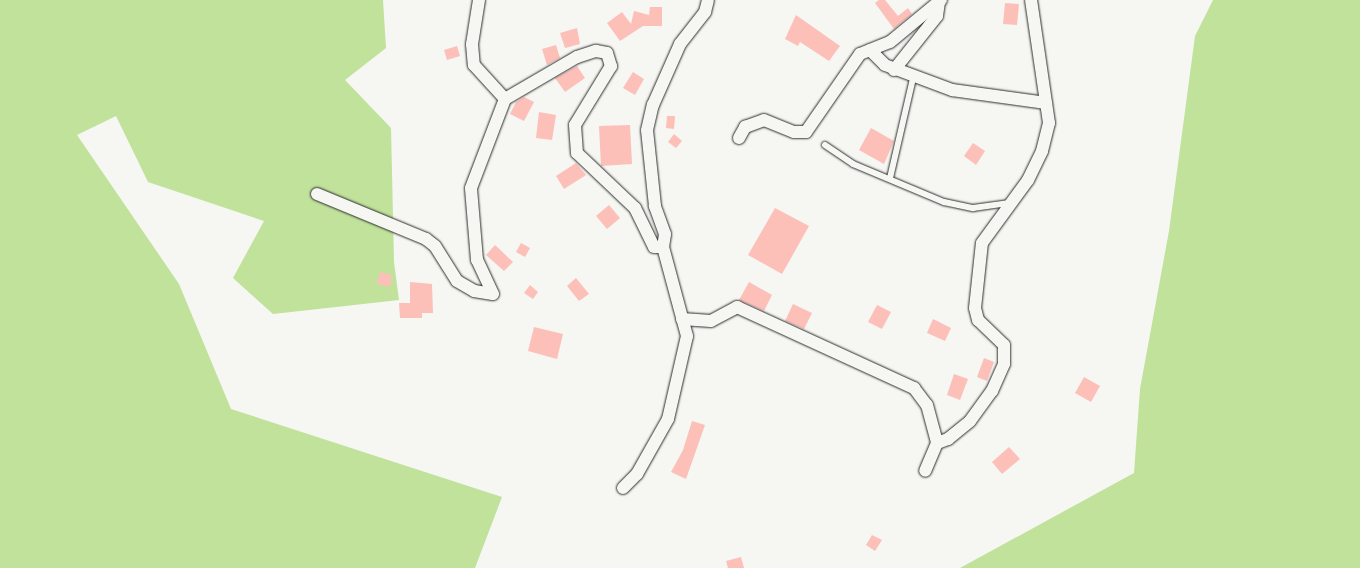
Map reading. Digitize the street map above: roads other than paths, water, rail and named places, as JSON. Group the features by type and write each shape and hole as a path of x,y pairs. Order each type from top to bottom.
{"street":[{"path":"480,0 472,44 474,65 504,99"},
{"path":"623,488 637,474 668,419 687,336 663,247 665,234 655,206 647,130 652,105 680,44 705,12 708,0"},
{"path":"937,443 948,439 970,421 992,391 1004,364 1004,345 978,320 975,308 982,243 1028,180 1042,151 1049,123 1030,0"},
{"path":"739,138 745,128 764,120 794,132 806,132 847,67 860,54 890,42 940,1"},
{"path":"894,70 937,16 940,1"},
{"path":"870,50 894,70 913,78 952,90 1046,103"},
{"path":"317,194 426,239 457,281 474,291 493,294 477,260 471,188 504,99 577,57 596,51 607,53 611,66 575,125 577,153 636,208 654,247 663,247"},
{"path":"682,319 711,321 737,307 914,388 927,405 937,443 924,470"}],"lane":[{"path":"890,178 913,78"},
{"path":"824,145 853,164 890,178 944,202 974,208 1010,204"}]}
